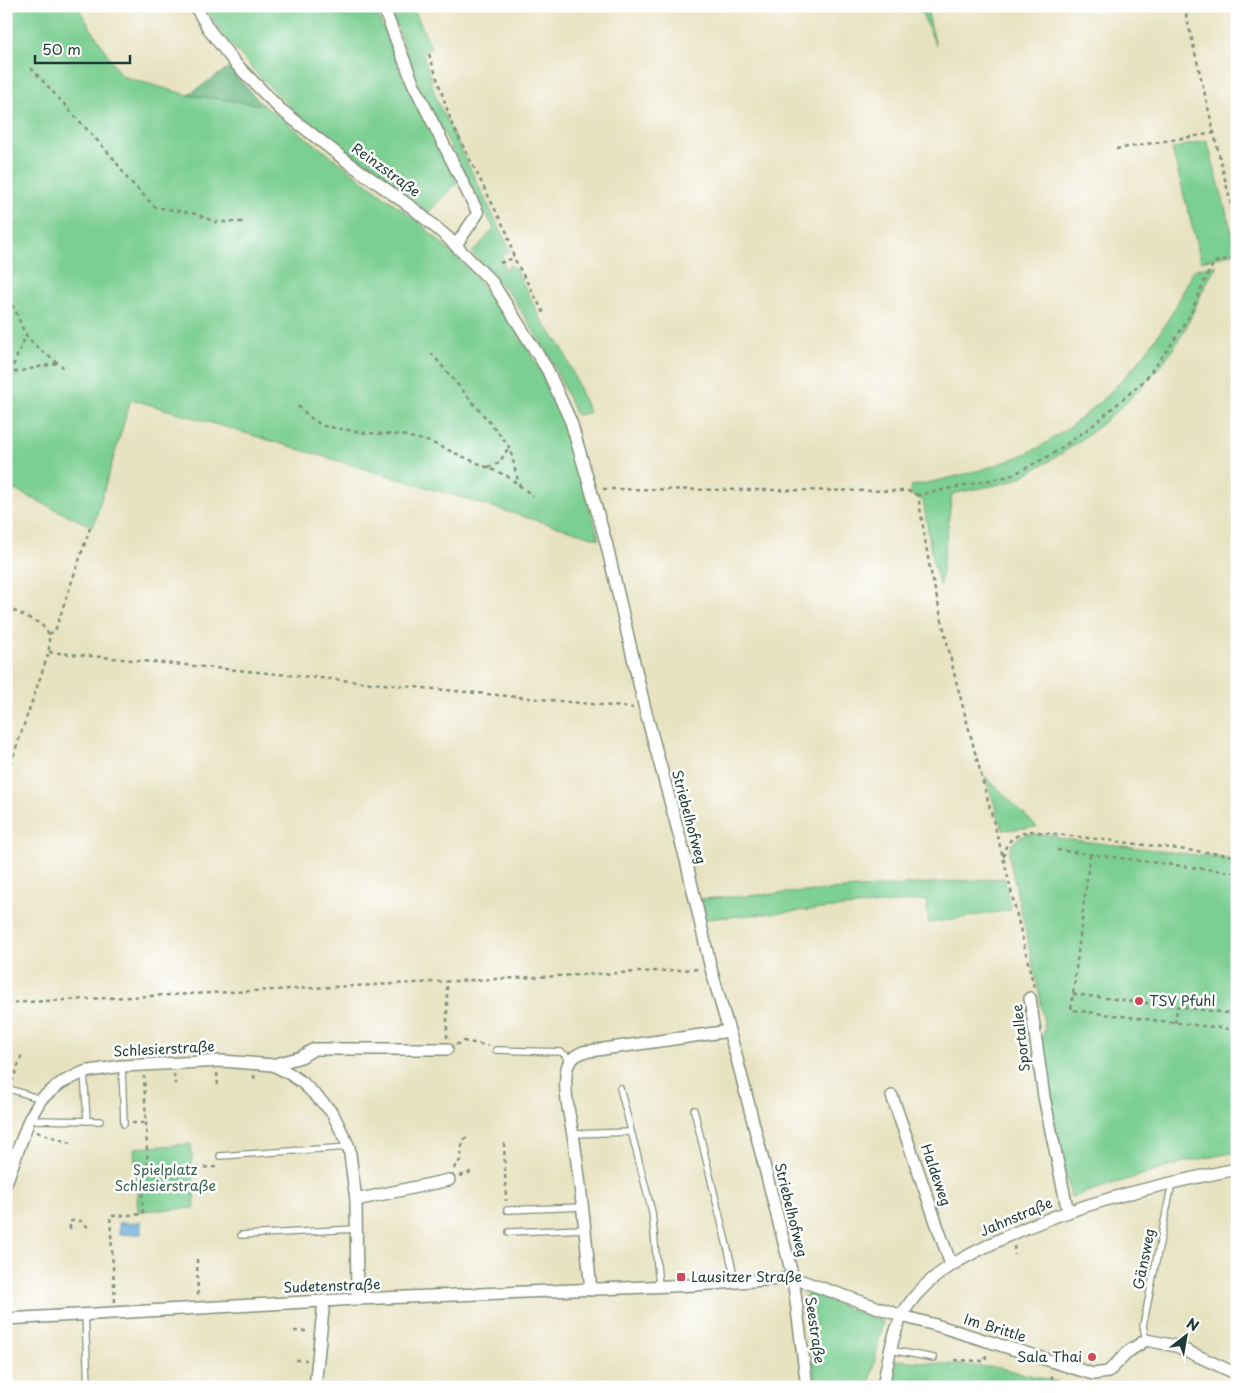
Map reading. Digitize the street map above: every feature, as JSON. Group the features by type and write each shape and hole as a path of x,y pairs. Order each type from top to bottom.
{"street":[{"name":"Reinzstraße","path":"195,6 210,31 235,63 280,109 349,163 414,209 456,245 492,282 547,369"},
{"path":"383,6 413,83 478,213 456,245"},
{"name":"Striebelhofweg","path":"547,369 571,422 592,489 645,710 686,860 711,969 793,1278"},
{"name":"Sportallee","path":"1030,998 1044,1097 1068,1212"},
{"path":"591,1290 583,1207 566,1087 567,1067 571,1059 583,1052 729,1031"},
{"path":"273,1065 300,1057 314,1049 447,1048"},
{"path":"300,1057 298,1070 303,1083"},
{"name":"Schlesierstraße","path":"6,1182 12,1151 41,1099 61,1083 84,1072 122,1066 222,1061 273,1065 303,1083 332,1114 349,1147 356,1200 357,1299"},
{"name":"Haldeweg","path":"892,1096 951,1265"},
{"name":"Jahnstraße","path":"883,1387 890,1350 908,1305 916,1295 951,1265 1013,1232 1068,1212 1135,1191 1237,1169"},
{"path":"356,1200 449,1180"},
{"name":"Sudetenstraße","path":"6,1319 115,1311 736,1283 793,1278"},
{"name":"Im Brittle","path":"793,1278 902,1316 1093,1374 1108,1372 1129,1351 1146,1340"},
{"name":"Seestraße","path":"793,1278 807,1387"},
{"path":"316,1387 324,1301"},
{"path":"1146,1340 1176,1346 1237,1374"}],"lane":[{"path":"496,1050 561,1052 571,1059"},
{"path":"122,1066 124,1124"},
{"path":"84,1072 87,1121"},
{"path":"9,1086 41,1099"},
{"path":"620,1088 652,1212 660,1286"},
{"path":"694,1110 736,1283"},
{"path":"28,1124 100,1121"},
{"path":"573,1134 631,1132"},
{"path":"220,1156 349,1147"},
{"name":"Gänsweg","path":"1146,1340 1143,1326 1172,1183"},
{"path":"507,1210 583,1207"},
{"path":"509,1232 585,1229"},
{"path":"241,1235 356,1230"},
{"path":"85,1313 88,1387"},
{"path":"890,1350 934,1358"}],"path":[{"path":"1184,6 1237,230"},
{"path":"429,54 452,124 507,233 514,258 545,316"},
{"path":"31,68 114,159 127,178 155,207 196,214 215,222 243,222"},
{"path":"1116,149 1214,133"},
{"path":"500,263 514,258"},
{"path":"592,489 909,491 918,495 1010,476 1051,455 1092,426 1145,380 1174,342 1190,315 1208,273 1215,262 1237,258"},
{"path":"6,298 14,304 26,335 63,367"},
{"path":"10,373 26,335"},
{"path":"431,353 507,442 513,456 514,472 520,486"},
{"path":"6,374 58,363"},
{"path":"298,406 323,426 366,433 402,435 430,442 506,476 533,496"},
{"path":"486,467 499,463 509,447"},
{"name":"Sportallee","path":"918,495 929,564 953,668 1004,861 1034,987 1030,998"},
{"path":"50,634 55,632 90,528"},
{"path":"6,607 40,624 50,634 49,652 6,777"},
{"path":"49,652 645,710"},
{"path":"1004,861 1004,849 1009,842 1017,834 1030,831 1237,856"},
{"path":"1057,850 1237,873"},
{"path":"1090,854 1071,1010 1237,1030"},
{"path":"6,1003 711,969"},
{"path":"447,982 447,1048 463,1041 488,1045 496,1050"},
{"path":"1073,994 1237,1014"},
{"path":"1175,1023 1176,1007"},
{"path":"9,1086 22,1055"},
{"path":"115,1311 110,1216 143,1214 142,1190 148,1170 143,1123 144,1065"},
{"path":"28,1124 71,1143"},
{"path":"449,1180 456,1164 461,1160 462,1145 467,1137"},
{"path":"504,1143 507,1210"},
{"path":"148,1170 216,1167 220,1156"},
{"path":"70,1229 70,1221 81,1221 90,1229"},
{"path":"197,1259 198,1293"},
{"path":"294,1331 321,1331"},
{"path":"955,1360 985,1360 989,1342"},
{"path":"430,1382 430,1387"}],"green space":[{"path":"6,6 77,6 121,76 188,95 263,105 421,224 466,267 507,316 542,373 565,425 599,539 131,399 93,527 6,486"},
{"path":"205,6 374,6 402,76 457,183 428,213 293,110 257,74 221,33"},
{"path":"919,6 926,6 936,46"},
{"path":"392,12 415,12 431,47 423,53 437,101 510,250 506,254 502,254 505,271 509,265 515,268 542,321 563,349 589,413 576,415 549,355 513,298 472,253 494,229 417,82"},
{"path":"228,68 263,105 188,95"},
{"path":"1207,140 1237,252 1201,261 1172,149"},
{"path":"1217,266 1177,343 1148,380 1113,414 1074,445 1012,481 952,494 940,586 933,562 923,500 911,495 911,486 960,475 1008,461 1038,448 1064,431 1097,404 1128,374 1166,322 1193,270"},
{"path":"985,776 1037,827 1003,830"},
{"name":"TSV Pfuhl","path":"1028,834 1057,835 1057,838 1237,860 1237,1152 1184,1162 1071,1197 1050,1102 1040,1044 1045,1029 1039,992 1009,857 1010,848 1014,842"},
{"path":"1004,878 1011,910 929,923 926,900 706,919 701,899"},
{"name":"Spielplatz Schlesierstraße","path":"191,1144 195,1208 138,1211 134,1148"},
{"path":"812,1294 883,1322 869,1387 816,1387 803,1297"},
{"path":"895,1360 1001,1368 1058,1382 1056,1387 891,1387"}],"water":[{"path":"141,1222 141,1234 119,1235 119,1223"}],"place":[{"name":"TSV Pfuhl","path":"1139,1001"},
{"name":"Lausitzer Straße","path":"681,1277"},
{"name":"Sala Thai","path":"1092,1357"}]}
